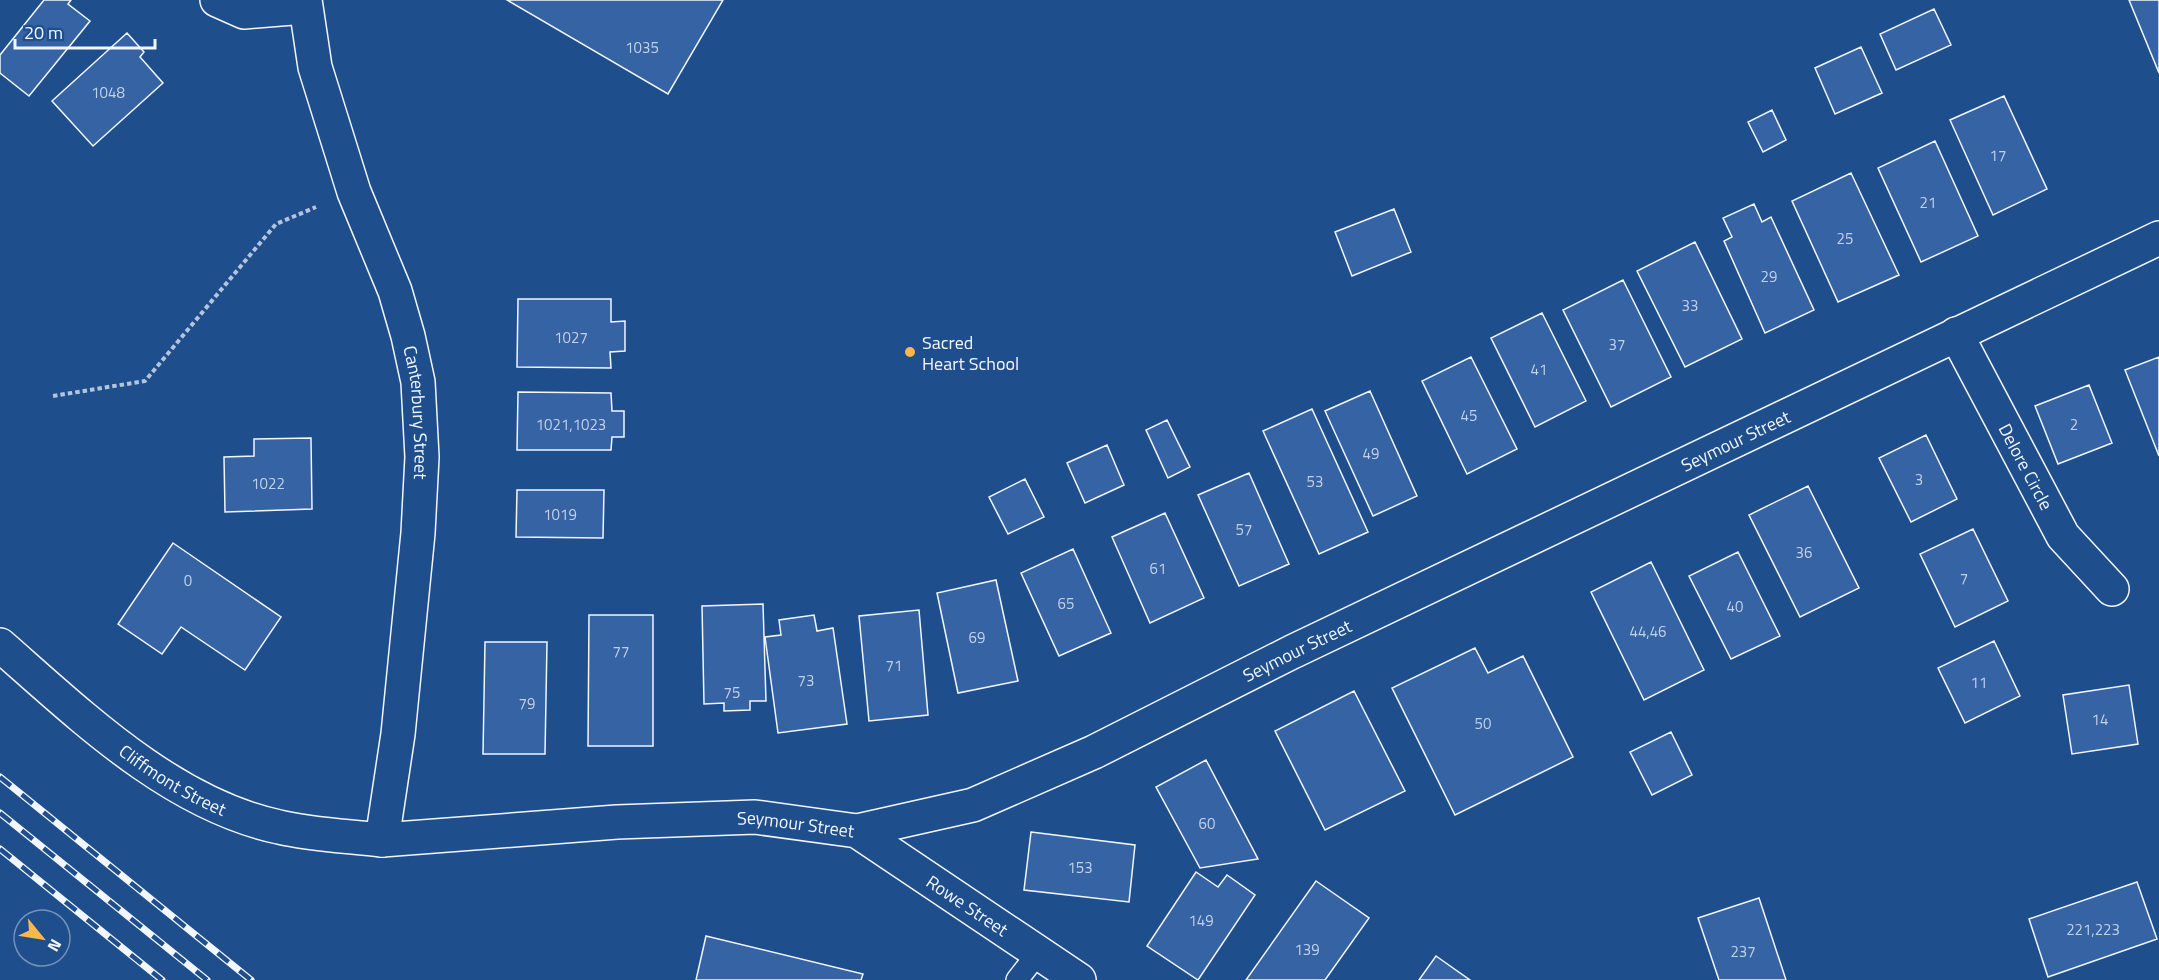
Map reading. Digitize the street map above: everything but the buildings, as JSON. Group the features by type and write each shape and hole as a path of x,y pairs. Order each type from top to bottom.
{"street":[{"path":"217,0 244,12 305,4"},
{"name":"Canterbury Street","path":"305,4 315,68 354,192 395,291 418,382 422,458 418,534 398,734 382,840"},
{"name":"Seymour Street","path":"382,840 617,822 755,817 857,831 973,805 1094,752 1292,652 2159,238"},
{"name":"Delore Circle","path":"1956,334 2063,536 2112,589"},
{"name":"Cliffmont Street","path":"0,645 112,742 193,794 240,816 279,828 382,840"},
{"name":"Rowe Street","path":"857,831 1079,980"}],"lane":[{"path":"1017,980 1038,953"}],"path":[{"path":"53,396 145,381 276,224"}],"railway":[{"path":"0,777 251,980"},
{"path":"0,813 207,980"},
{"path":"0,849 162,980"}],"place":[{"name":"Sacred Heart School","path":"910,352"}]}
